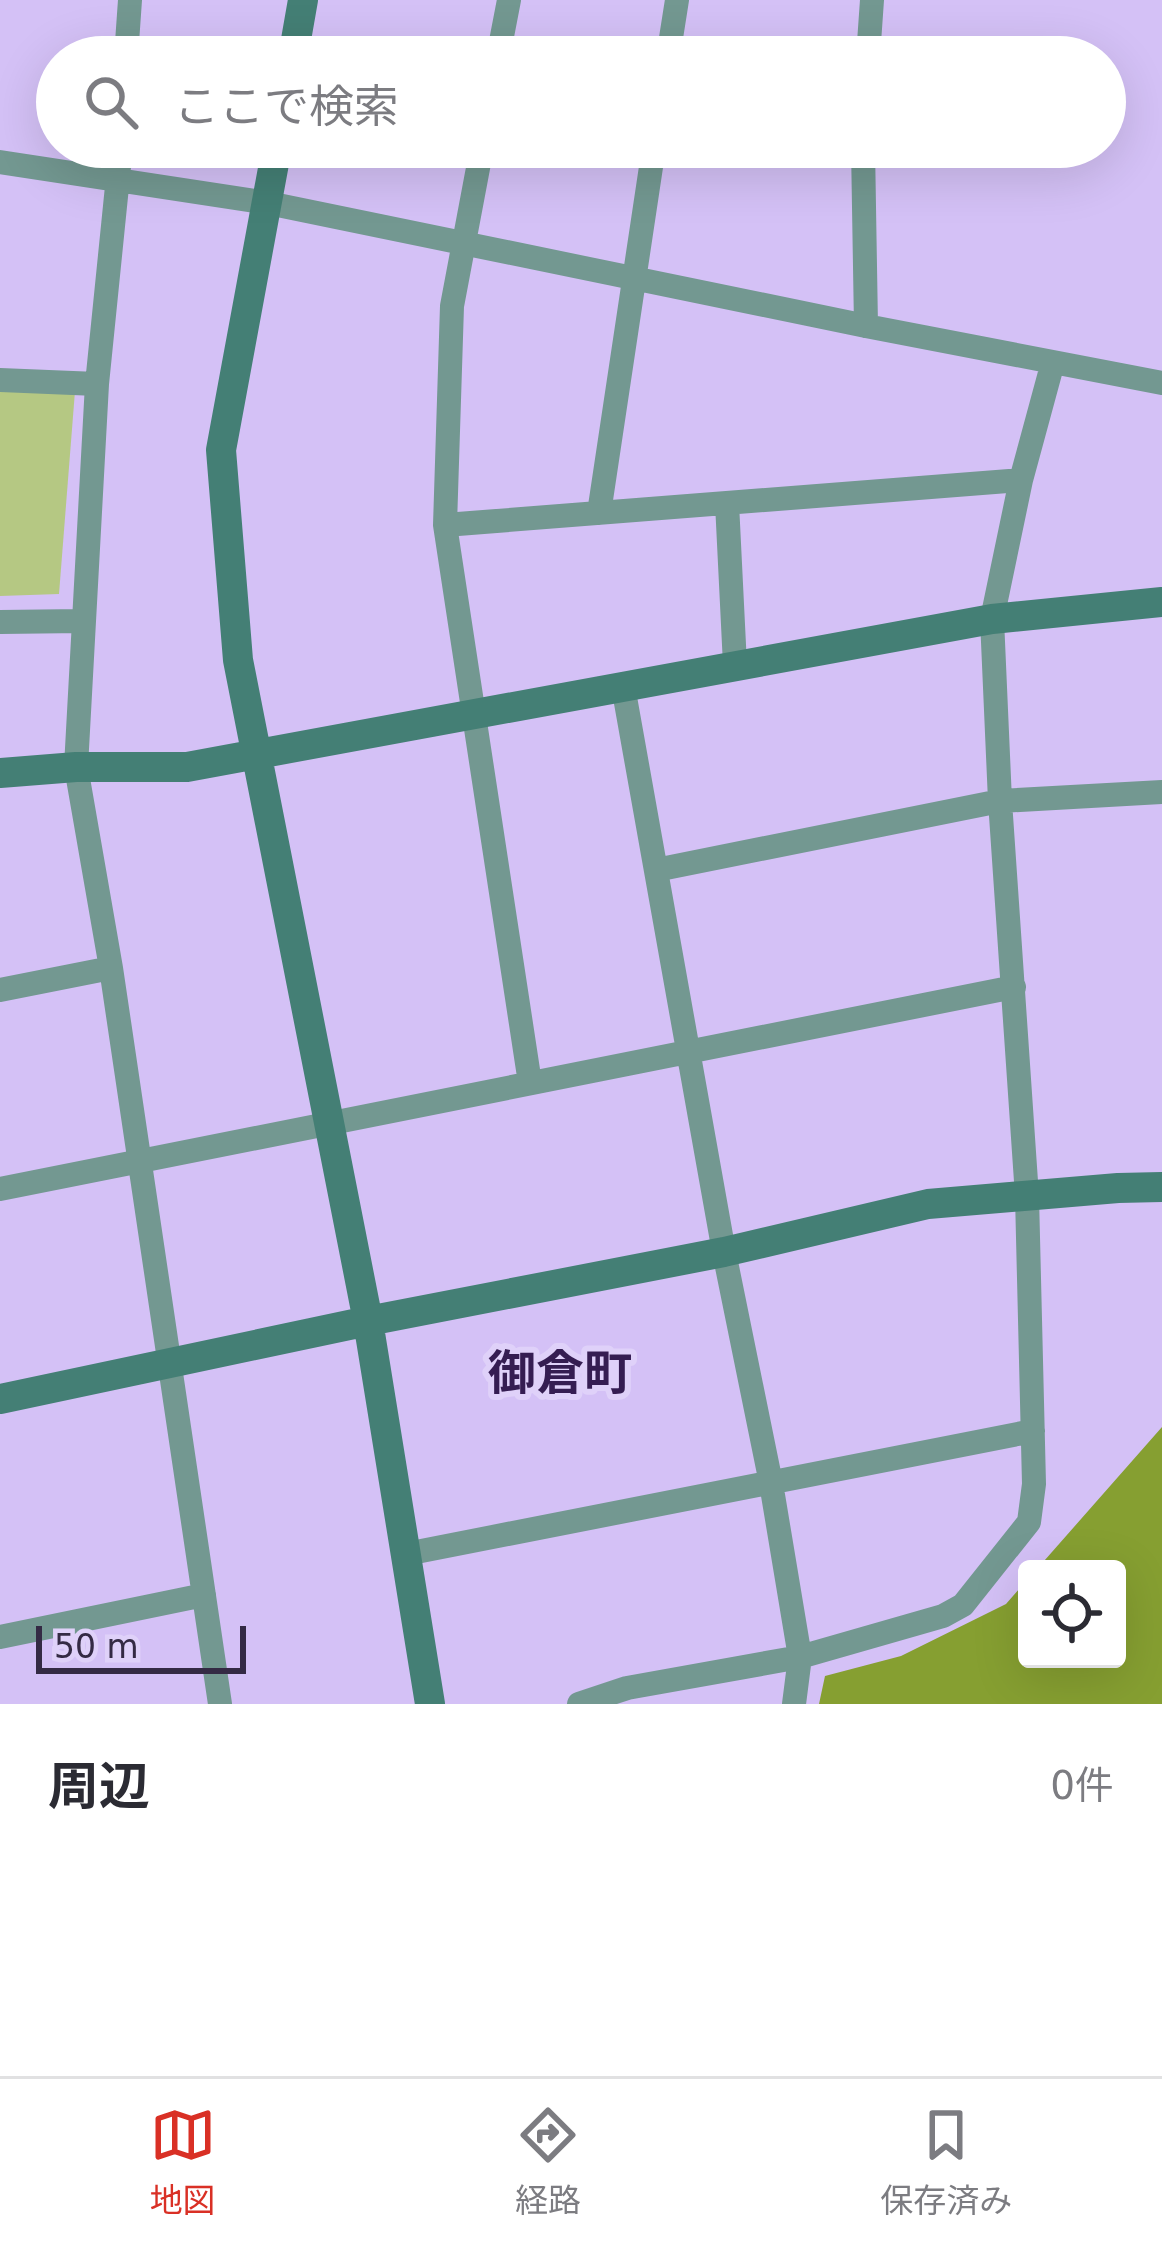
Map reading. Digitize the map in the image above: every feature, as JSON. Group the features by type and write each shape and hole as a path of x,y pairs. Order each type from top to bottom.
{"street":[{"path":"128,36 130,0"},
{"path":"296,36 302,0"},
{"path":"503,36 509,0"},
{"path":"671,36 677,0"},
{"path":"869,36 872,0"},
{"path":"0,162 36,167"},
{"path":"40,168 268,203 1162,383"},
{"path":"120,168 97,385 76,767 111,968 220,1704"},
{"path":"274,168 221,450 238,661 368,1321 430,1704"},
{"path":"478,168 452,306 445,525 530,1083"},
{"path":"599,513 651,168"},
{"path":"863,168 866,326"},
{"path":"579,1704 627,1688 800,1657 943,1616 963,1605 1030,1522 1034,1431 1027,1196 992,619 1021,481 1053,362"},
{"path":"0,380 97,385"},
{"path":"445,525 1021,481"},
{"path":"727,503 735,665"},
{"path":"0,773 187,767 992,619 1162,602"},
{"path":"0,622 82,621"},
{"path":"623,686 724,1252 771,1483 800,1657 794,1704"},
{"path":"656,870 1000,801 1162,792"},
{"path":"0,990 111,968"},
{"path":"0,1189 1014,987"},
{"path":"0,1400 368,1321 724,1252 928,1204 1162,1187"},
{"path":"406,1554 1034,1431"},
{"path":"0,1637 204,1595"}],"green space":[{"path":"0,385 75,391 59,594 0,596"},
{"path":"1162,1427 1162,1704 819,1704 825,1676 901,1656 1006,1604 1018,1590 1018,1668 1126,1668 1126,1560 1045,1560"}],"district":[{"name":"御倉町","path":"560,1373"}]}
